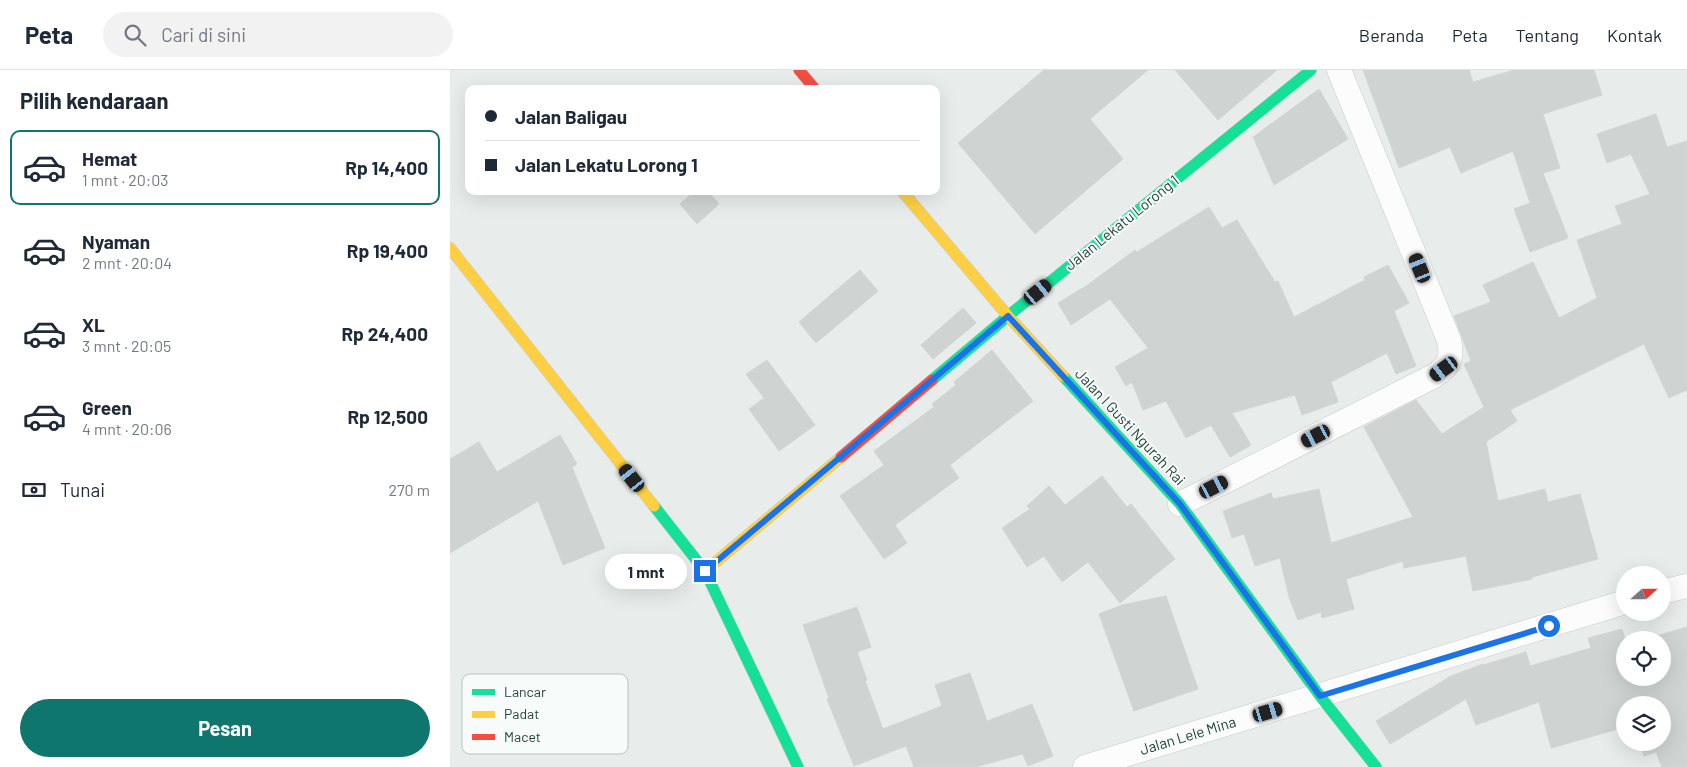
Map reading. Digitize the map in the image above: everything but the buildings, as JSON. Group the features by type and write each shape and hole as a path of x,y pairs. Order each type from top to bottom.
{"street":[{"path":"799,70 812,85"},
{"name":"Jalan Lekatu Lorong 1","path":"705,571 1008,316 1311,70"},
{"path":"1180,504 1434,376 1444,369 1449,360 1451,351 1449,340 1339,70"},
{"name":"Jalan I Gusti Ngurah Rai","path":"905,195 1008,316 1180,504 1320,696 1376,767"},
{"path":"450,248 705,571 798,767"},
{"path":"1671,590 1687,586"},
{"name":"Jalan Lele Mina","path":"1085,767 1110,763 1616,605"}],"traffic: fast":[{"path":"932,380 1311,70"},
{"path":"1063,376 1180,504 1320,696 1376,767"},
{"path":"654,506 705,571 798,767"}],"traffic: slow":[{"path":"905,195 1008,316 1063,376"},
{"path":"450,248 654,506"},
{"path":"705,571 841,457"}],"traffic: jam":[{"path":"799,70 812,85"},
{"path":"841,457 932,380"}],"route":[{"path":"705,571 1008,316 1180,504 1320,696 1549,626"}]}
